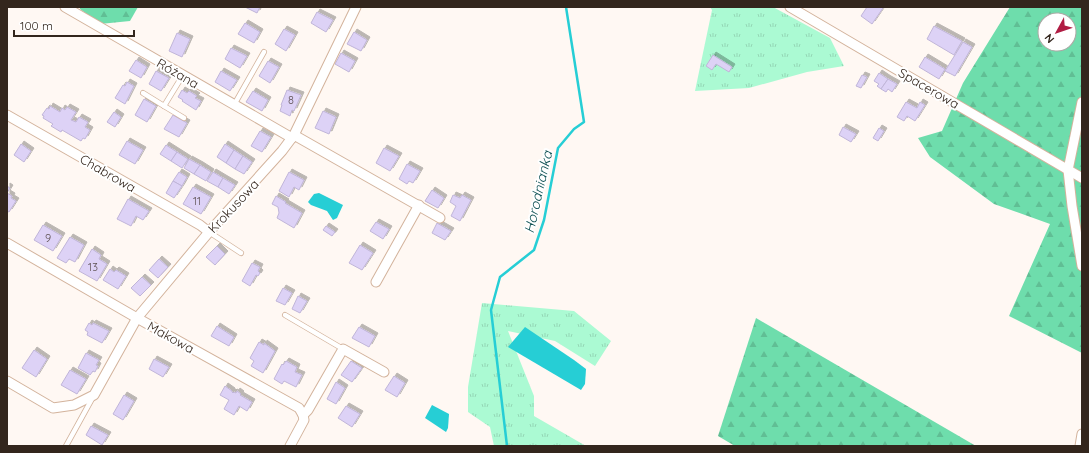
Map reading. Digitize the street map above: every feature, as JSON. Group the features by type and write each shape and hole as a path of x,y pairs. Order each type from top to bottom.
{"street":[{"name":"Różana","path":"65,7 234,105 440,218"},
{"name":"Krokusowa","path":"94,395 137,318 209,232 282,151 293,136 356,7"},
{"name":"Spacerowa","path":"790,7 1082,178"},
{"path":"1082,102 1068,170 1072,206 1082,266"},
{"name":"Chabrowa","path":"7,115 193,221 209,232"},
{"path":"376,282 418,205"},
{"name":"Makowa","path":"7,243 137,318 299,408 303,415"},
{"path":"290,446 304,420 303,415 308,410 343,349 384,372"},
{"path":"7,382 53,408 74,405 94,395"},
{"path":"1080,446 1082,434"}],"lane":[{"path":"234,105 264,52"},
{"path":"164,106 183,75"},
{"path":"143,93 184,118"},
{"path":"209,232 241,253"},
{"path":"285,315 343,349"},
{"path":"66,446 94,395"}],"green space":[{"path":"80,7 138,7 130,21 100,24 80,9"},
{"path":"710,7 773,7 830,38 844,66 807,72 749,88 695,91 712,10"},
{"path":"1010,7 1082,7 1082,353 1009,316 1050,224 994,204 930,157 918,138 942,131 963,83"},
{"path":"482,303 574,311 611,341 595,366 555,341 508,331 534,396 534,416 586,446 494,446 490,427 468,412 468,387"},
{"path":"756,318 976,446 735,446 718,436"}],"water":[{"path":"319,193 343,205 337,218 333,220 327,211 311,205 308,202 314,194"},
{"path":"525,327 586,369 585,384 581,390 508,347"},
{"path":"432,405 449,414 448,428 446,432 425,418"}],"building":[{"path":"245,7 260,7 257,13"},
{"path":"867,7 883,8 872,24 861,16"},
{"path":"317,12 333,20 326,32 311,23"},
{"path":"245,23 260,32 254,43 238,34"},
{"path":"934,26 962,41 954,55 927,39"},
{"path":"284,29 295,35 286,51 275,44"},
{"path":"354,32 367,40 361,51 347,44"},
{"path":"177,33 190,39 182,57 169,51"},
{"path":"963,42 972,47 955,76 945,71"},
{"path":"231,48 247,56 240,68 225,59"},
{"path":"341,53 355,61 349,72 335,64"},
{"path":"713,55 732,67 729,72 716,64 712,70 706,66"},
{"path":"925,57 945,69 939,79 919,67"},
{"path":"136,60 147,67 141,78 129,71"},
{"path":"268,61 279,67 270,83 259,76"},
{"path":"156,71 169,78 161,91 149,84"},
{"path":"221,71 237,80 230,91 215,82"},
{"path":"879,73 888,79 881,89 877,86 879,84 874,81"},
{"path":"862,75 867,77 861,88 856,86"},
{"path":"888,79 897,84 892,92 888,89 886,92 881,89"},
{"path":"127,82 134,86 125,104 115,98 123,85 125,86"},
{"path":"182,90 187,93 189,91 197,96 195,98 201,101 196,110 178,97"},
{"path":"287,90 301,95 294,111 292,110 290,116 280,111"},
{"path":"253,91 268,100 262,111 246,102"},
{"path":"144,99 156,106 147,122 135,115"},
{"path":"906,102 917,108 920,102 925,105 915,121 907,116 904,121 897,117"},
{"path":"50,106 60,112 62,108 65,110 67,107 76,112 71,120 76,122 79,117 88,122 85,127 90,130 85,139 83,138 81,141 62,130 61,132 51,126 53,124 43,118 44,116 42,115 47,108 49,109"},
{"path":"323,111 336,117 329,134 315,128"},
{"path":"114,112 121,117 115,127 107,122"},
{"path":"173,115 187,123 179,137 164,129"},
{"path":"843,127 856,134 851,142 839,135"},
{"path":"879,128 884,131 878,141 873,138"},
{"path":"260,131 271,137 262,152 251,146"},
{"path":"127,141 143,150 135,164 119,155"},
{"path":"21,144 31,151 24,162 14,155"},
{"path":"225,144 234,150 226,163 217,157"},
{"path":"166,145 177,152 171,161 160,154"},
{"path":"384,148 399,156 390,171 376,163"},
{"path":"234,150 243,156 235,169 226,163"},
{"path":"177,152 188,159 182,168 171,161"},
{"path":"243,156 252,162 244,174 235,169"},
{"path":"189,159 200,165 194,174 184,168"},
{"path":"407,164 420,171 413,183 409,181 407,184 399,179"},
{"path":"200,165 211,172 206,181 194,174"},
{"path":"179,172 187,177 182,186 173,181"},
{"path":"213,172 223,178 218,187 207,181"},
{"path":"289,172 304,180 299,190 294,187 289,197 279,191"},
{"path":"223,178 235,185 229,194 218,187"},
{"path":"173,181 182,186 174,198 166,193"},
{"path":"7,186 10,188 7,193"},
{"path":"193,187 211,197 201,214 183,204"},
{"path":"432,190 444,198 438,208 425,201"},
{"path":"7,193 16,201 9,212 7,211"},
{"path":"453,195 460,198 462,195 471,200 460,221 451,216 456,206 450,202"},
{"path":"276,196 302,213 294,228 277,218 279,213 278,207 272,204"},
{"path":"128,199 149,211 143,220 136,216 131,226 117,219"},
{"path":"376,222 389,229 383,239 370,231"},
{"path":"437,223 451,231 445,240 432,233"},
{"path":"43,225 62,236 53,251 34,240"},
{"path":"326,226 335,232 332,236 323,230"},
{"path":"70,237 84,245 75,262 69,259 66,263 57,258"},
{"path":"360,245 373,253 362,270 349,263"},
{"path":"217,246 225,254 215,265 206,257"},
{"path":"92,249 101,255 99,259 107,264 97,281 79,271"},
{"path":"159,259 168,267 158,278 149,270"},
{"path":"252,263 260,267 258,271 260,273 258,276 256,275 250,286 242,281"},
{"path":"110,269 114,272 116,270 126,276 118,289 103,280"},
{"path":"142,277 151,285 140,296 131,288"},
{"path":"283,288 292,293 285,305 276,301"},
{"path":"298,296 307,301 300,313 292,309"},
{"path":"89,323 92,325 93,323 109,331 102,343 87,335 88,332 85,330"},
{"path":"217,326 234,337 229,346 211,336"},
{"path":"359,327 375,336 369,347 352,338"},
{"path":"259,342 264,345 264,343 275,351 263,373 251,366 254,361 250,358"},
{"path":"34,350 47,359 36,377 22,368"},
{"path":"86,353 99,360 96,365 98,366 95,372 93,371 90,375 78,368"},
{"path":"154,359 169,367 163,377 149,369"},
{"path":"286,361 297,367 295,372 302,375 296,387 284,381 282,384 274,379 282,364 283,365"},
{"path":"351,361 362,368 352,382 341,375"},
{"path":"70,370 86,379 77,394 61,385"},
{"path":"394,376 405,383 397,397 385,390"},
{"path":"336,382 345,388 336,404 327,399"},
{"path":"225,386 233,393 236,393 237,391 241,394 240,395 252,402 247,411 239,406 234,415 224,409 229,400 220,395"},
{"path":"124,395 134,401 123,420 113,414"},
{"path":"346,406 360,414 352,427 338,418"},
{"path":"91,426 108,435 102,445 86,435"}],"waterway":[{"name":"Horodnianka","path":"507,446 491,310 500,277 534,250 544,220 558,148 574,129 584,122 566,7"}]}
